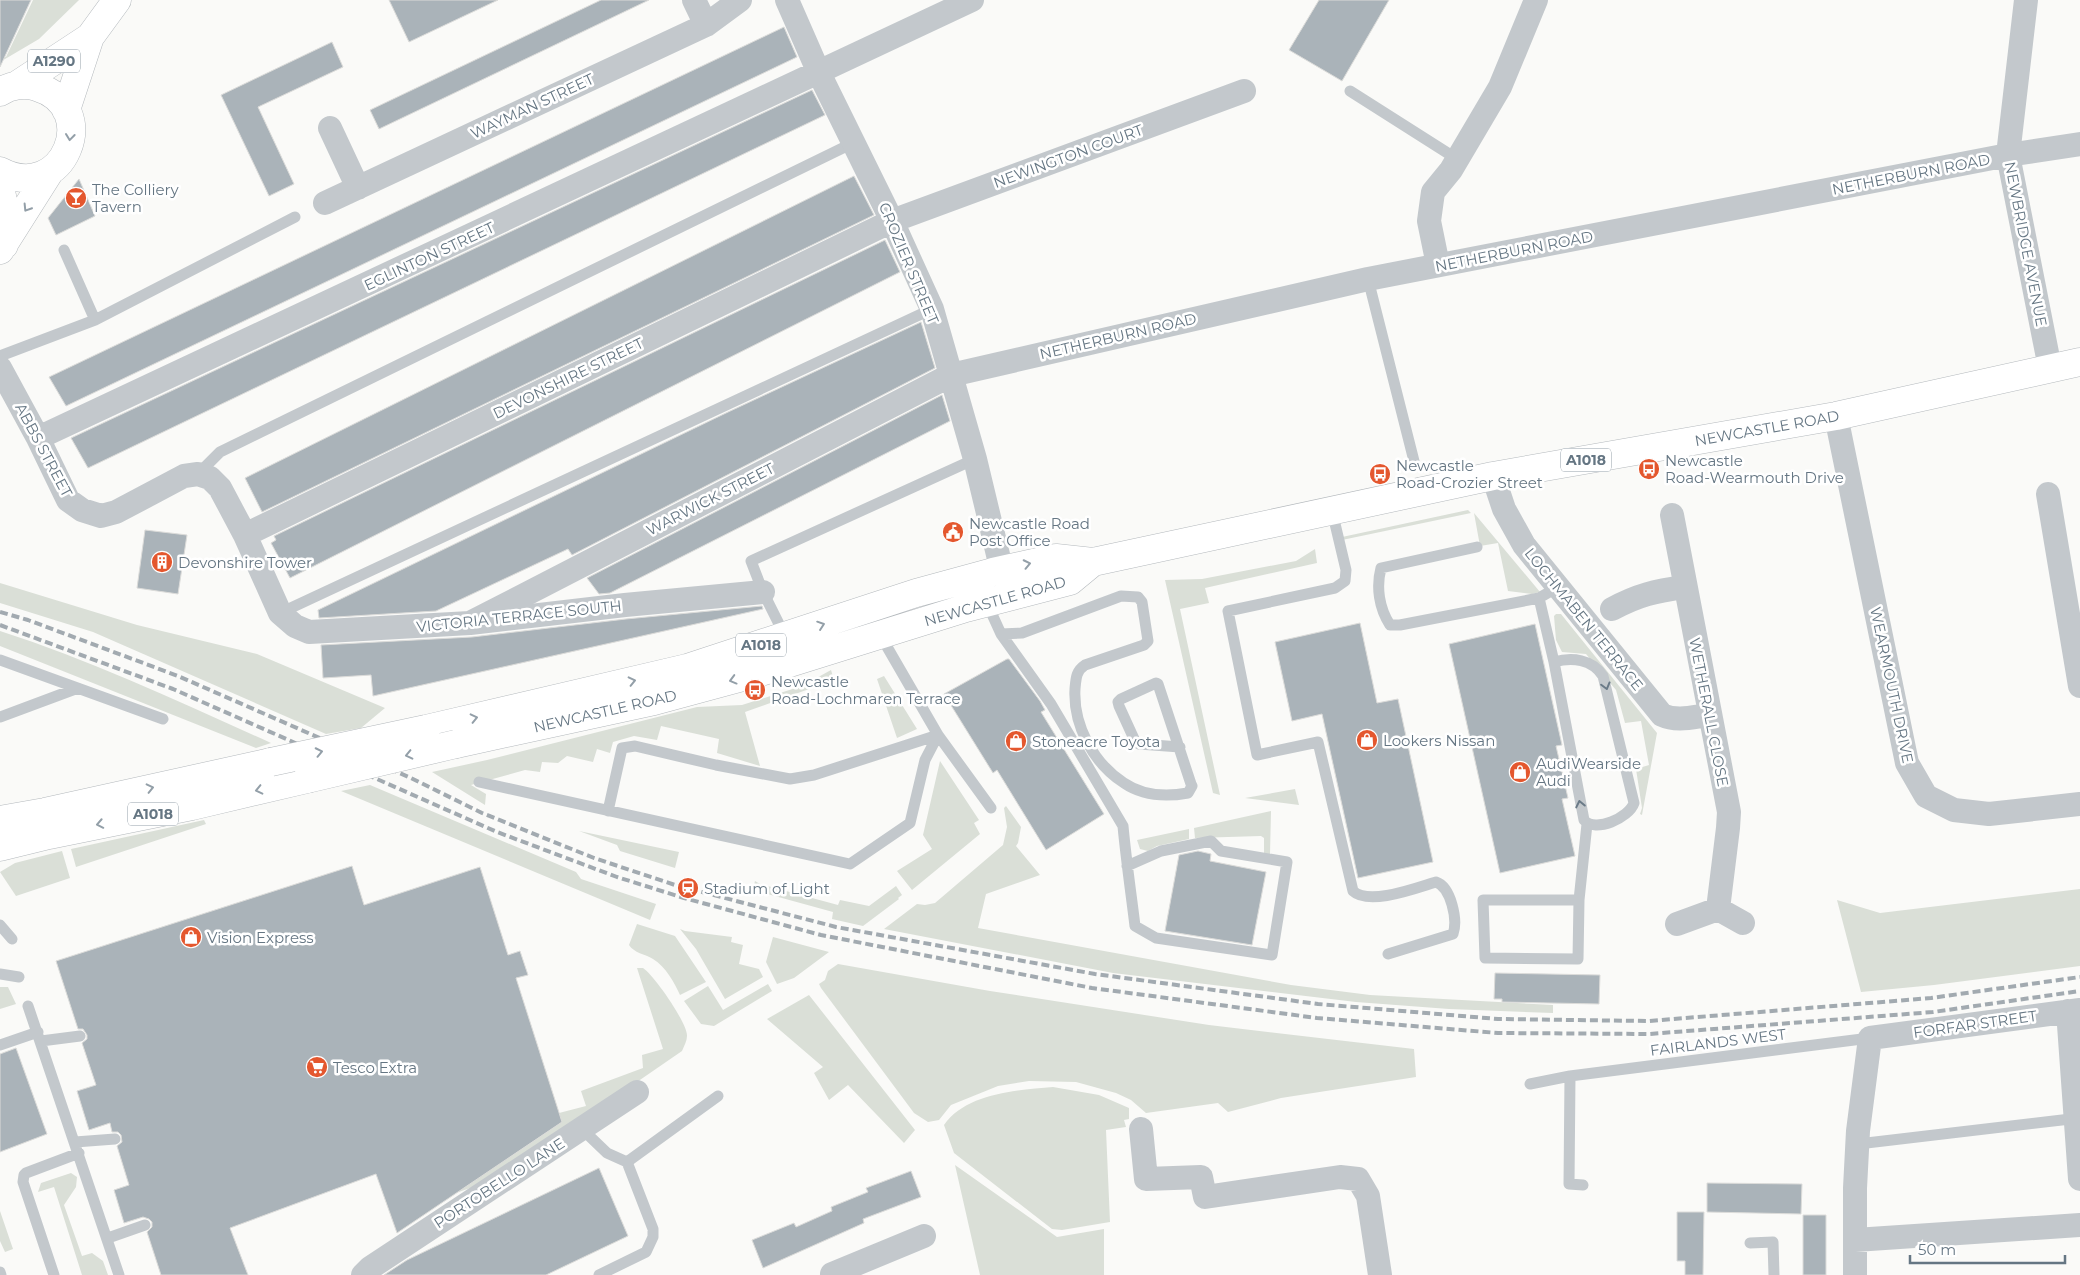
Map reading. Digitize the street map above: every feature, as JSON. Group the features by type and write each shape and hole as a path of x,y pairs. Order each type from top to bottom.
{"main road":[{"name":"A1290","path":"66,110 90,37 117,0"},
{"name":"A1290","path":"8,89 90,37"},
{"path":"2,248 50,172 61,162 68,150 71,136 71,123 66,110 58,98 46,90 32,86 8,89"},
{"path":"0,171 9,176 23,179 37,177 50,172"},
{"path":"0,187 3,201 2,248"},
{"name":"NEWCASTLE ROAD","path":"989,588 1056,558 1093,562 1493,476 1836,416 2080,362"},
{"name":"A1018","path":"0,820 45,812 426,729 686,668 786,637 875,622 916,593 989,588"},
{"name":"NEWCASTLE ROAD","path":"0,847 654,701 761,672 875,622"}],"street":[{"path":"694,0 706,25"},
{"name":"WAYMAN STREET","path":"325,203 706,25 740,0"},
{"name":"CROZIER STREET","path":"787,0 819,73 892,221 932,310 975,459 989,588"},
{"name":"EGLINTON STREET","path":"38,438 972,0"},
{"path":"1438,265 1428,221 1433,192 1457,159 1500,87 1536,0"},
{"name":"NEWBRIDGE AVENUE","path":"2026,0 2008,155 2050,368"},
{"name":"NEWINGTON COURT","path":"892,221 1244,91"},
{"path":"330,128 358,188"},
{"name":"NETHERBURN ROAD","path":"951,375 1368,279 2008,155 2080,144"},
{"name":"DEVONSHIRE STREET","path":"244,535 892,221"},
{"name":"ABBS STREET","path":"0,368 38,438 68,500 82,510 101,516 116,512 184,476 198,474"},
{"name":"WARWICK STREET","path":"470,623 951,375"},
{"name":"WEARMOUTH DRIVE","path":"1836,416 1906,763 1926,796 1954,810 1989,814 2080,804"},
{"path":"198,474 210,478 220,488 280,613"},
{"name":"LOCHMABEN TERRACE","path":"1493,476 1504,509 1548,592 1662,715 1668,718 1680,719 1709,715"},
{"path":"2048,494 2080,686"},
{"name":"WETHERALL CLOSE","path":"1672,515 1728,812 1728,828 1718,909"},
{"path":"1612,609 1636,596 1685,587"},
{"name":"VICTORIA TERRACE SOUTH","path":"280,613 295,626 309,632 470,623 625,605 763,592"},
{"path":"1677,924 1718,909 1742,923"},
{"path":"2074,1010 2080,1179"},
{"name":"FORFAR STREET","path":"1870,1038 2074,1010"},
{"path":"1855,1275 1855,1188 1870,1038"},
{"name":"PORTOBELLO LANE","path":"363,1275 370,1268 637,1092"},
{"path":"1141,1129 1146,1180 1201,1177 1206,1197 1340,1177 1358,1179 1368,1196 1380,1275"},
{"path":"1855,1240 2080,1224"},
{"path":"832,1274 868,1267 924,1236"}],"lane":[{"path":"1350,91 1457,159"},
{"path":"198,474 220,452 853,143"},
{"path":"0,356 95,320 295,217"},
{"path":"64,250 95,320"},
{"path":"1368,279 1414,461"},
{"path":"280,613 932,310"},
{"path":"786,637 763,592 751,560 975,459"},
{"path":"1332,511 1346,570 1345,581 1335,588 1228,611 1257,755 1318,742 1353,891 1362,897 1368,898 1389,895 1436,882 1441,884 1447,892 1455,923 1452,934 1388,954"},
{"path":"1477,548 1381,568 1378,584 1384,617 1390,625 1400,625 1548,592 1554,662 1579,799 1584,820 1587,824 1579,900 1578,960 1485,958 1483,900 1579,900"},
{"path":"989,588 1001,634 1051,704 1123,826 1127,866 1135,926 1156,938 1272,955 1287,862 1221,851 1211,841 1161,851 1127,866"},
{"path":"1001,634 1022,633 1121,596 1138,597 1142,602 1148,641 1144,645 1085,665 1080,669 1076,680 1076,716 1079,726 1092,750 1103,765 1124,784 1141,791 1160,795 1188,793 1192,786 1180,747 1158,684 1154,683 1121,699 1118,702 1119,706 1135,741 1143,745 1180,747"},
{"path":"875,622 938,734 992,808"},
{"path":"1554,662 1568,658 1582,660 1599,669 1603,676 1634,803 1630,812 1616,821 1592,825 1587,824"},
{"path":"0,660 163,719"},
{"path":"0,717 78,688"},
{"path":"479,782 850,864 910,823 924,760 938,734"},
{"path":"608,811 622,748 635,746 716,765 790,779 814,775 938,734"},
{"path":"0,925 12,939"},
{"path":"0,974 19,977"},
{"path":"28,1006 40,1036 119,1275"},
{"path":"0,1045 40,1036 80,1036"},
{"name":"FAIRLANDS WEST","path":"1530,1084 1570,1076 1870,1038"},
{"path":"1570,1076 1568,1184 1583,1185"},
{"path":"627,1162 718,1096"},
{"path":"1858,1144 2078,1118"},
{"path":"582,1129 607,1153 627,1162 653,1229 653,1237 646,1252 598,1275"},
{"path":"54,1275 23,1182 24,1175 26,1172 77,1148 115,1139"},
{"path":"108,1238 145,1225"},
{"path":"1750,1243 1773,1242 1774,1275"}],"shaded area":[{"path":"33,0 79,0 39,39 0,62 0,55 6,57"},
{"path":"1468,510 1471,513 1342,540 1342,537"},
{"path":"1474,513 1540,592 1532,594 1508,591 1498,543 1480,546"},
{"path":"1315,549 1317,563 1205,588 1209,603 1180,609 1220,795 1213,793 1165,580 1202,579 1296,561"},
{"path":"0,583 137,625 257,654 385,708 361,728 326,734 93,632 0,603"},
{"path":"1561,614 1657,733 1642,815 1640,814 1642,808 1636,769 1649,765 1641,721 1625,723 1616,690 1586,654 1562,652 1556,640 1554,616"},
{"path":"0,631 103,669 271,743 256,748 0,646"},
{"path":"831,670 834,680 745,712 760,766 717,753 719,739 661,726 657,740 634,736 613,742 610,753 597,749 593,762 567,756 558,763 542,762 540,772 525,770 471,785 486,794 485,805 432,772 697,707 742,705 802,686"},
{"path":"884,676 917,729 897,738 877,679"},
{"path":"940,761 979,820 974,823 980,834 912,890 897,871 932,849 923,835"},
{"path":"370,785 576,872 581,879 656,904 650,920 341,791"},
{"path":"1295,789 1299,805 1245,798"},
{"path":"1006,806 1021,827 1016,846 1040,875 986,894 978,928 1291,985 1370,995 1553,1005 1553,1013 1449,1009 1356,1002 1113,973 884,929 917,904 935,903 1003,845 1007,827 1004,808"},
{"path":"1271,811 1270,854 1264,854 1264,838 1261,836 1195,838 1194,828"},
{"path":"204,820 206,824 76,867 71,849"},
{"path":"1189,829 1189,839 1157,846 1148,851 1140,849 1137,840"},
{"path":"579,831 679,852 675,868 620,851 617,845"},
{"path":"62,851 70,878 16,896 0,872 15,863"},
{"path":"755,881 838,905 840,900 869,906 896,886 902,895 863,926 832,919 833,912 753,890"},
{"path":"2080,889 2080,966 1934,985 1861,992 1837,900 1880,913"},
{"path":"637,924 675,936 706,982 680,995 662,966 653,959 634,950 629,945"},
{"path":"680,929 732,937 731,942 743,945 739,964 759,969 763,977 725,999 696,949"},
{"path":"773,937 829,952 794,978 777,984 766,962"},
{"path":"838,964 990,991 1209,1025 1414,1049 1416,1077 1281,1098 1228,1112 1218,1103 1146,1113 1131,1100 1116,1093 1076,1082 1029,1081 998,1086 951,1105 939,1120 928,1122 914,1113 821,988 819,984 825,980 828,971"},
{"path":"637,968 643,968 655,980 670,1000 682,1021 687,1036 682,1051 496,1179 456,1193 562,1122 559,1113 586,1106 581,1091 643,1068 642,1055 663,1049"},
{"path":"768,984 772,991 714,1026 701,1024 684,1001 708,986 723,1010"},
{"path":"0,987 8,987 16,1004 0,1009"},
{"path":"809,995 915,1130 904,1143 848,1085 829,1100 814,1073 823,1067 767,1019"},
{"path":"1053,1087 1099,1095 1129,1108 1129,1119 1124,1120 1126,1127 1106,1130 1110,1222 1062,1230 1052,1229 954,1153 944,1125 965,1106 994,1095"},
{"path":"955,1165 1057,1237 1104,1229 1104,1275 980,1275"},
{"path":"71,1173 77,1177 76,1187 64,1205 82,1256 92,1253 103,1261 108,1275 82,1275 54,1187 38,1192 41,1183"},
{"path":"0,1211 13,1249 5,1252 0,1241"}],"building":[{"path":"0,0 31,0 0,67"},
{"path":"389,0 498,0 409,42"},
{"path":"601,0 649,0 379,129 370,110"},
{"path":"1319,0 1389,0 1342,81 1289,50"},
{"path":"784,27 797,57 66,406 49,377"},
{"path":"332,42 343,67 258,107 294,184 269,196 221,95"},
{"path":"812,90 825,115 88,468 71,438"},
{"path":"854,176 874,215 262,512 245,478"},
{"name":"The Colliery Tavern","path":"79,179 95,216 56,235 48,218"},
{"path":"885,240 900,272 290,578 271,543 276,540 274,536"},
{"path":"921,322 935,368 572,555 568,549 436,611 319,618 318,610 726,413"},
{"path":"942,395 950,421 610,593 599,594 587,578"},
{"name":"Devonshire Tower","path":"145,530 187,535 178,594 137,588"},
{"path":"762,606 763,609 373,696 371,675 323,678 321,645 472,637 626,619"},
{"name":"Lookers Nissan","path":"1360,623 1377,703 1398,699 1433,862 1358,878 1322,714 1292,721 1275,642"},
{"name":"AudiWearside Audi","path":"1535,624 1562,745 1556,746 1568,798 1562,799 1575,856 1500,873 1449,644"},
{"name":"Stoneacre Toyota","path":"1009,659 1040,701 1045,710 1041,712 1104,814 1046,850 997,770 993,773 944,694"},
{"path":"1198,851 1211,854 1210,861 1266,872 1252,945 1165,931 1179,855"},
{"name":"Tesco Extra","path":"352,866 364,905 480,867 508,955 520,951 528,975 516,978 562,1122 397,1233 376,1174 230,1228 248,1275 161,1275 147,1232 152,1227 152,1222 143,1217 124,1223 114,1190 129,1185 117,1146 122,1142 121,1135 118,1132 112,1132 110,1123 89,1130 77,1091 96,1085 82,1043 87,1039 87,1035 83,1029 78,1029 56,961"},
{"path":"1495,973 1600,975 1599,1004 1502,1002 1502,999 1494,999"},
{"path":"16,1048 47,1134 0,1152 0,1054"},
{"path":"599,1168 628,1236 546,1275 384,1275 407,1260"},
{"path":"911,1171 921,1197 863,1219 864,1223 763,1268 752,1240 794,1223 796,1227 832,1211 831,1207 868,1192 866,1188"},
{"path":"1707,1183 1802,1184 1801,1214 1707,1212"},
{"path":"1677,1212 1704,1212 1703,1275 1685,1275 1685,1261 1677,1261"},
{"path":"1803,1215 1826,1215 1826,1275 1803,1275"}],"railway":[{"path":"0,612 28,620 178,676 411,778 482,813 594,858 675,885 836,927 1095,974 1318,1004 1498,1019 1649,1021 1931,998 2080,977"},
{"path":"0,625 173,689 497,832 617,877 684,898 821,935 1092,988 1317,1018 1498,1033 1649,1034 1933,1012 2080,991"}],"place":[{"name":"The Colliery Tavern","path":"76,198"},
{"name":"Newcastle Road-Wearmouth Drive","path":"1649,469"},
{"name":"Newcastle Road-Crozier Street","path":"1380,474"},
{"name":"Newcastle Road Post Office","path":"953,532"},
{"name":"Devonshire Tower","path":"162,562"},
{"name":"Newcastle Road-Lochmaren Terrace","path":"755,690"},
{"name":"Lookers Nissan","path":"1367,740"},
{"name":"Stoneacre Toyota","path":"1016,741"},
{"name":"AudiWearside Audi","path":"1520,772"},
{"name":"Stadium of Light","path":"688,888"},
{"name":"Vision Express","path":"191,937"},
{"name":"Tesco Extra","path":"317,1067"}]}
